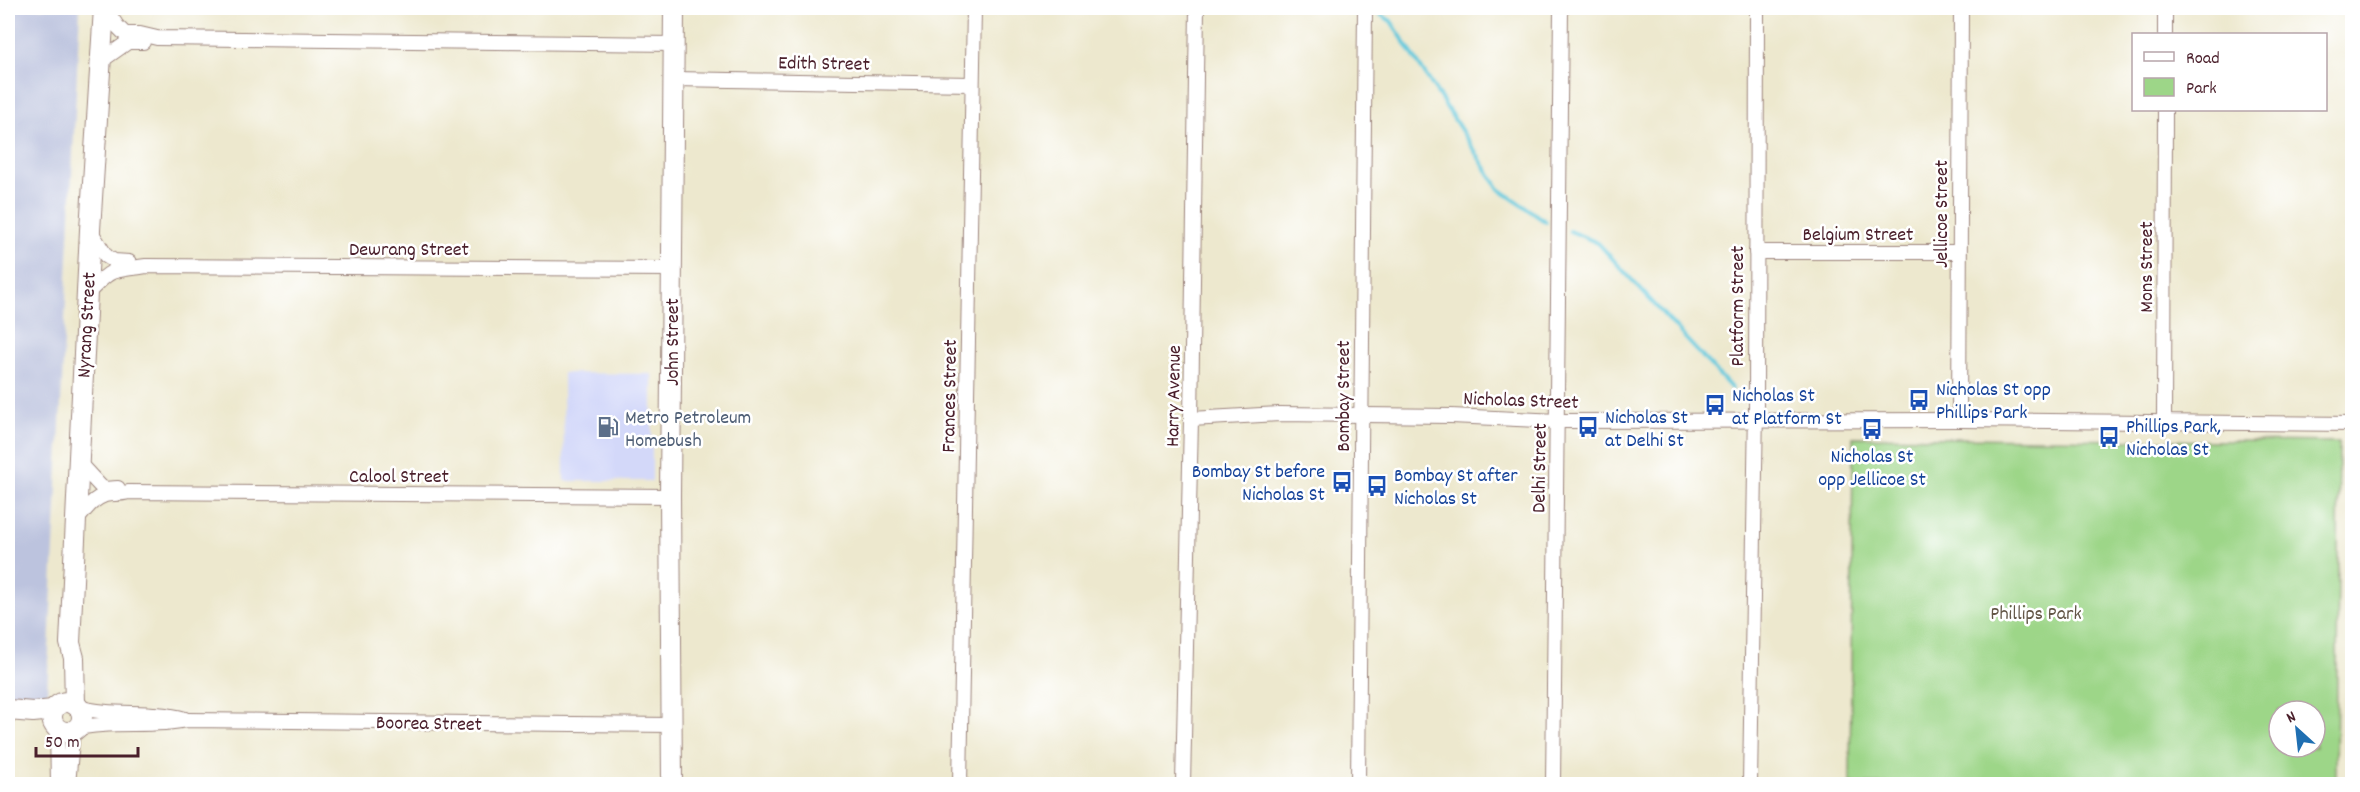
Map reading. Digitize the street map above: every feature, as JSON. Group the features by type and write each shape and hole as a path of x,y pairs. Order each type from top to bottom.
{"street":[{"path":"104,8 125,34 140,34 157,38 674,44"},
{"name":"Nyrang Street","path":"68,784 64,655 70,643 90,230 104,8"},
{"name":"John Street","path":"672,784 670,496 674,8"},
{"name":"Frances Street","path":"960,784 974,8"},
{"name":"Harry Avenue","path":"1183,784 1197,8"},
{"name":"Bombay Street","path":"1358,784 1365,8"},
{"name":"Delhi Street","path":"1553,784 1561,8"},
{"name":"Platform Street","path":"1750,784 1757,8"},
{"name":"Jellicoe Street","path":"1959,420 1961,8"},
{"path":"2165,8 2165,33"},
{"path":"101,61 128,42 142,42 157,38"},
{"name":"Edith Street","path":"674,79 972,84"},
{"name":"Mons Street","path":"2164,424 2165,111"},
{"name":"Dewrang Street","path":"90,230 106,256 114,261 125,260 146,266"},
{"name":"Belgium Street","path":"1756,252 1959,252"},
{"name":"Dewrang Street","path":"87,294 113,269 146,266 672,269"},
{"name":"Nicholas Street","path":"1191,419 1280,414 1451,416 1558,421 1959,420 2164,424 2352,424"},
{"name":"Calool Street","path":"78,462 103,489 116,488 129,492 670,496"},
{"name":"Calool Street","path":"76,521 92,502 105,495 117,496 129,492"},
{"name":"Boorea Street","path":"8,710 100,723 170,724 187,720 670,725"},
{"name":"Boorea Street","path":"8,722 96,712 167,714 187,720"},
{"name":"Nyrang Street","path":"58,784 66,717"}],"shaded area":[{"path":"8,8 80,8 47,692 40,697 8,694"},
{"name":"Metro Petroleum Homebush","path":"563,373 652,374 652,481 564,481"}],"green space":[{"name":"Phillips Park","path":"1853,437 2339,442 2336,784 1850,784"}],"waterway":[{"path":"1381,15 1391,21 1499,189 1546,222"},
{"path":"1570,231 1598,243 1732,389"}],"place":[{"name":"Nicholas St opp Phillips Park","path":"1919,400"},
{"name":"Nicholas St at Platform St","path":"1715,405"},
{"name":"Metro Petroleum Homebush","path":"608,427"},
{"name":"Nicholas St at Delhi St","path":"1588,427"},
{"name":"Nicholas St opp Jellicoe St","path":"1872,429"},
{"name":"Phillips Park, Nicholas St","path":"2109,437"},
{"name":"Bombay St before Nicholas St","path":"1342,482"},
{"name":"Bombay St after Nicholas St","path":"1377,486"}]}
